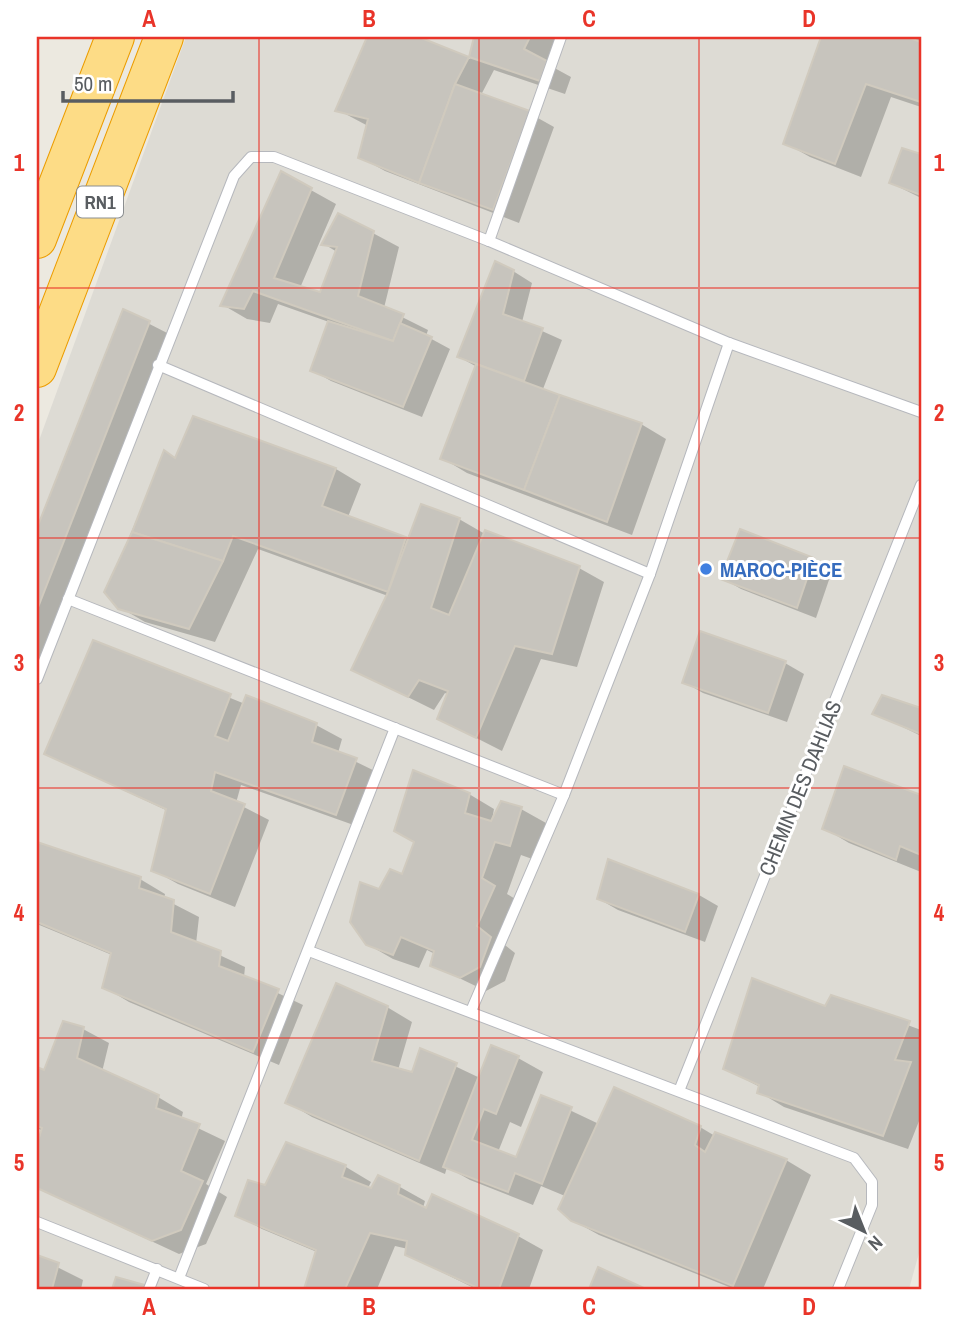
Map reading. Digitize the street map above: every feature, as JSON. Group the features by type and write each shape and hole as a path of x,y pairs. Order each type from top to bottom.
{"highway":[{"name":"RN1","path":"37,239 116,37"},
{"name":"RN1","path":"37,368 164,37"}],"lane":[{"path":"489,241 561,37"},
{"path":"37,679 234,176 251,158 274,157 489,241 729,343 921,412"},
{"path":"471,1011 564,795 650,575 729,343"},
{"path":"158,365 650,575"},
{"name":"CHEMIN DES DAHLIAS","path":"679,1091 921,485"},
{"path":"68,599 564,795"},
{"path":"179,1278 395,728"},
{"path":"309,951 854,1158 872,1182 872,1205 838,1289"},
{"path":"37,1222 204,1289"},
{"path":"149,1289 157,1269"}],"shaded area":[{"path":"186,37 921,37 921,1246 909,1289 37,1289 37,446"}],"building":[{"path":"367,37 419,37 469,57 455,84 419,183 358,158 368,119 335,111"},
{"path":"474,37 530,37 524,49 547,61 540,81 469,57"},
{"path":"821,37 907,37 921,42 921,102 866,84 835,164 783,144"},
{"path":"455,84 530,111 493,210 419,183"},
{"path":"902,148 921,154 921,195 889,183"},
{"path":"281,171 312,188 274,278 320,292 337,247 321,245 338,213 374,231 358,296 404,314 393,341 253,291 244,309 220,306"},
{"path":"495,261 514,270 503,314 543,328 524,381 457,357"},
{"path":"123,309 150,321 37,610 37,528"},
{"path":"328,321 393,341 400,323 432,337 403,407 310,371"},
{"path":"476,364 560,395 524,490 440,459"},
{"path":"560,395 642,423 607,522 524,490"},
{"path":"193,416 336,468 322,506 406,537 388,592 233,536 223,561 132,532 164,450 175,458"},
{"path":"421,504 460,518 431,608 449,615 485,530 580,566 552,654 515,646 476,738 437,719 448,691 419,680 408,697 351,670 388,592"},
{"path":"740,529 814,558 797,608 720,579"},
{"path":"132,532 223,561 189,629 118,609 104,592"},
{"path":"700,631 786,661 768,713 682,683"},
{"path":"93,640 231,694 215,736 228,741 246,695 317,723 312,742 357,758 336,815 215,772 211,791 245,804 210,894 151,871 166,809 44,754"},
{"path":"882,695 921,708 921,734 872,714"},
{"path":"844,766 921,795 921,855 900,846 896,860 822,829"},
{"path":"413,770 470,793 465,813 491,821 501,801 522,807 510,846 495,842 482,878 495,886 477,926 491,937 480,967 460,978 430,966 434,951 401,937 393,955 366,945 350,922 360,882 379,889 390,869 402,874 414,842 394,831"},
{"path":"37,842 141,877 139,888 174,900 171,932 221,951 219,966 279,989 253,1052 102,988 111,953 37,922"},
{"path":"608,859 699,894 685,932 597,899"},
{"path":"752,978 825,1006 831,995 910,1021 895,1060 911,1062 883,1136 757,1093 759,1085 723,1069"},
{"path":"336,983 388,1006 372,1061 412,1072 420,1048 457,1063 419,1161 285,1103"},
{"path":"63,1021 84,1027 77,1058 159,1095 156,1108 200,1124 181,1171 203,1181 181,1230 152,1241 37,1188 37,1144 42,1128 37,1126 37,1067 44,1070"},
{"path":"491,1045 519,1056 496,1114 484,1109 472,1140 516,1157 541,1095 572,1107 542,1184 515,1173 508,1192 443,1167"},
{"path":"614,1087 701,1126 695,1145 705,1152 715,1132 787,1159 733,1286 571,1221 558,1209"},
{"path":"286,1142 346,1165 342,1177 371,1188 378,1175 400,1185 398,1194 426,1208 432,1194 519,1234 499,1289 480,1289 405,1255 407,1241 370,1233 345,1289 304,1289 316,1250 235,1216 248,1180 265,1185"},
{"path":"37,1255 59,1263 52,1289 37,1289"},
{"path":"598,1267 646,1289 589,1289"},
{"path":"116,1277 148,1286 147,1289 112,1289"}],"place":[{"name":"MAROC-PIÈCE","path":"706,569"}]}
